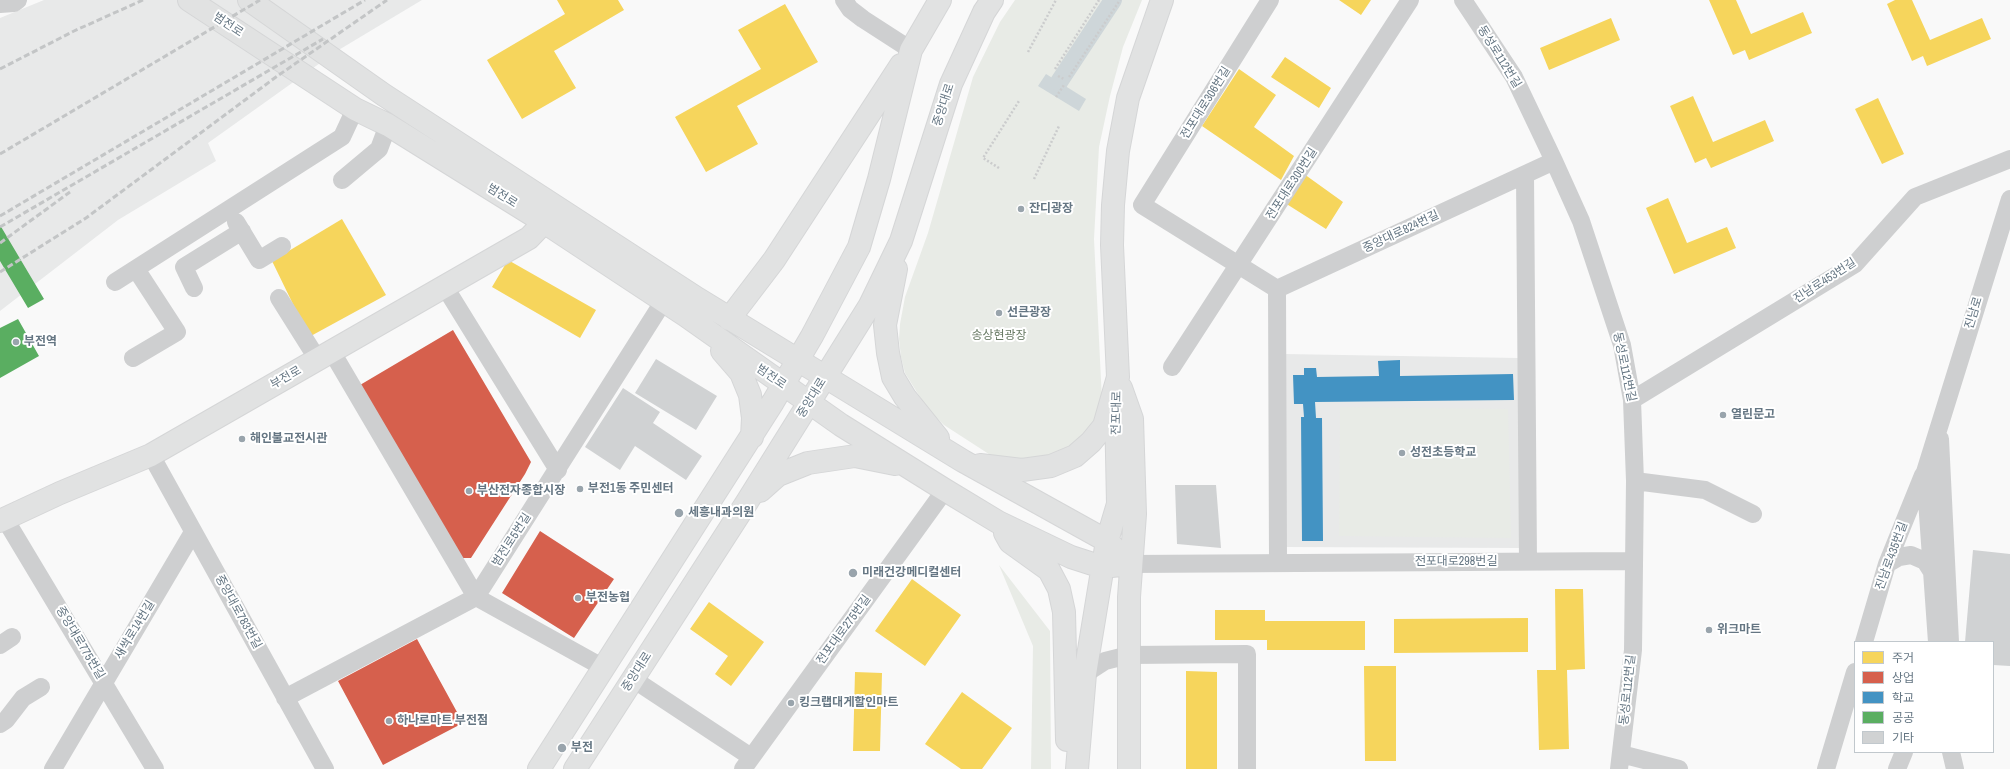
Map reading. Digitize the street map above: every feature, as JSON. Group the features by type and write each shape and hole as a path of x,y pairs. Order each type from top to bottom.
{"main road":[{"name":"범전로","path":"189,0 354,109 388,125 551,215 826,376"},
{"name":"범전로","path":"249,0 384,94 551,215 663,302 809,403"},
{"path":"729,319 774,260 911,50 940,0"},
{"name":"중앙대로","path":"575,769 748,502 870,305 902,241 951,84 984,12 992,0"},
{"path":"902,241 885,325 891,369 893,376 905,397 957,457 994,468 1022,470 1051,466 1075,456 1104,426 1118,377 1112,245 1113,205 1118,151 1128,98 1162,0"},
{"path":"539,769 752,437 798,359 859,247 879,179 911,50"},
{"name":"부전로","path":"2,520 60,493 151,455 529,238 551,215"},
{"path":"702,328 741,374 750,395 753,418 752,437"},
{"path":"826,376 957,457 1107,541 1130,564"},
{"name":"전포대로","path":"1077,769 1085,674 1107,541 1118,504 1115,416 1118,377"},
{"name":"전포대로","path":"1118,377 1132,419 1135,514 1130,564 1128,769"},
{"path":"809,403 998,522 1071,556 1102,567 1130,564"},
{"path":"748,502 778,475 808,463 855,456 910,468"},
{"path":"998,522 1010,542 1049,570 1059,589 1064,612 1067,739 1073,769"}],"street":[{"path":"0,4 14,3 18,0"},
{"path":"844,0 850,9 863,19 911,50"},
{"name":"전포대로306번길","path":"1142,205 1270,0"},
{"name":"전포대로300번길","path":"1172,367 1410,0"},
{"name":"동성로112번길","path":"1463,0 1514,77 1554,161 1584,228 1622,345 1632,400 1635,481 1633,650 1620,761"},
{"path":"115,282 342,137 354,109"},
{"path":"342,180 379,149 388,125"},
{"name":"진남로453번길","path":"1632,400 1855,264 1915,197 2010,159"},
{"name":"중앙대로824번길","path":"1277,289 1554,161"},
{"path":"1525,175 1528,561"},
{"name":"진남로","path":"1937,641 1925,472 2010,199"},
{"path":"1113,205 1142,205 1277,289 1278,562"},
{"path":"229,209 259,260 282,246"},
{"path":"194,288 184,267 218,251 242,231"},
{"path":"133,358 177,332 136,269"},
{"path":"445,286 558,470"},
{"path":"279,298 325,356 476,597 604,668"},
{"name":"범전로5번길","path":"285,698 476,597 558,470 663,302"},
{"name":"진남로","path":"1939,428 1950,641"},
{"name":"중앙대로783번길","path":"151,455 325,769"},
{"name":"진남로435번길","path":"1864,641 1887,564 1925,472"},
{"path":"1635,481 1705,490 1754,514"},
{"name":"전포대로275번길","path":"747,763 945,490"},
{"name":"중앙대로775번길","path":"2,520 104,682 154,769"},
{"name":"새싹로14번길","path":"53,769 193,532"},
{"path":"1887,564 1899,557 1911,555 1925,561 1932,572"},
{"name":"전포대로298번길","path":"1130,564 1634,561"},
{"path":"1085,674 1105,661 1129,655 1247,654 1247,769"},
{"path":"1826,769 1854,675"},
{"path":"633,679 747,763"},
{"path":"0,724 6,720 23,698 41,687"},
{"path":"1897,769 1904,753"},
{"path":"1950,753 1956,769"},
{"path":"1956,753 1956,769"},
{"path":"1620,761 1679,769"}],"path":[{"path":"1028,52 1056,0"},
{"path":"1055,69 1099,0"},
{"path":"1069,77 1120,0"},
{"path":"1058,76 1064,80"},
{"path":"1056,97 1064,85"},
{"path":"999,168 983,158 1019,101"},
{"path":"1034,179 1059,126"}],"shaded area":[{"path":"44,0 422,0 337,51 208,143 216,161 118,220 0,311 0,18"},
{"path":"1046,74 1086,99 1079,111 1038,86"},
{"name":"성전초등학교","path":"1285,354 1518,358 1521,548 1284,547"}],"green space":[{"name":"송상현광장","path":"1015,0 1142,0 1123,47 1110,96 1099,147 1094,239 1102,400 1099,416 1076,443 1037,463 995,458 944,425 928,410 905,373 899,339 905,297 928,233 973,77 1000,22"},
{"path":"1340,407 1508,409 1511,538 1339,536"},
{"path":"999,565 1050,631 1051,769 1031,769 1033,646"}],"building: 주거":[{"path":"557,0 618,0 624,10 554,51 576,88 522,119 487,60 565,14"},
{"path":"1339,0 1371,0 1361,15"},
{"path":"1709,0 1736,0 1751,34 1803,12 1812,33 1749,60 1745,50 1733,55"},
{"path":"1895,0 1912,0 1930,40 1982,18 1991,39 1927,66 1923,56 1912,61 1887,4"},
{"path":"785,4 818,62 737,106 758,144 706,172 675,117 761,69 738,30"},
{"path":"1611,18 1620,40 1549,70 1540,48"},
{"path":"1285,57 1331,88 1319,108 1271,77"},
{"path":"1239,69 1276,95 1254,127 1294,156 1281,180 1202,126"},
{"path":"1693,96 1713,142 1765,120 1774,141 1711,168 1706,158 1695,163 1670,106"},
{"path":"1878,98 1904,154 1882,164 1855,109"},
{"path":"1304,174 1343,202 1326,229 1285,203"},
{"path":"1668,198 1687,243 1727,227 1736,248 1674,274 1646,208"},
{"path":"342,219 386,295 309,337 272,261"},
{"path":"508,260 596,310 580,338 492,287"},
{"path":"912,579 961,615 925,666 875,631"},
{"path":"1555,589 1583,589 1585,669 1567,670 1569,749 1539,750 1537,670 1556,670"},
{"path":"709,602 764,642 731,686 715,674 728,656 690,629"},
{"path":"1215,610 1265,610 1265,621 1365,621 1365,650 1267,650 1267,640 1215,640"},
{"path":"1528,618 1528,652 1394,653 1394,619"},
{"path":"1364,666 1396,666 1396,761 1365,761"},
{"path":"1186,671 1217,672 1217,769 1186,769"},
{"path":"855,672 882,673 880,751 853,751"},
{"path":"962,692 1012,728 982,769 961,769 925,744"}],"building: 상업":[{"path":"453,330 531,462 525,474 471,558 461,558 360,385"},
{"path":"540,531 614,579 574,638 502,593"},
{"path":"417,639 463,723 383,765 338,681"}],"building: 학교":[{"path":"1400,360 1400,376 1513,374 1514,400 1315,402 1316,418 1322,418 1323,541 1302,541 1301,417 1304,417 1303,404 1294,404 1293,375 1304,375 1304,368 1316,368 1317,377 1379,376 1378,361"}],"building: 공공":[{"name":"부전역","path":"0,225 44,299 28,308 0,261"},
{"name":"부전역","path":"18,319 39,356 0,378 0,328"}],"building: 기타":[{"path":"656,359 717,396 696,430 635,393"},
{"path":"623,388 660,412 653,423 702,456 686,480 635,446 620,470 585,447"},
{"path":"1175,485 1216,485 1221,548 1177,544"},
{"path":"1973,550 2010,554 2010,666 1994,665 1994,641 1965,641"}],"waterway":[{"path":"1059,82 1113,0"}],"railway":[{"path":"0,69 74,31 143,0"},
{"path":"0,154 260,0"},
{"path":"0,216 365,0"},
{"path":"0,272 86,218 276,77 387,0"},
{"path":"0,227 323,39"},
{"path":"0,243 70,192"}],"place":[{"name":"잔디광장","path":"1021,209"},
{"name":"선큰광장","path":"999,313"},
{"name":"부전역","path":"16,342"},
{"name":"열린문고","path":"1723,415"},
{"name":"해인불교전시관","path":"242,439"},
{"name":"성전초등학교","path":"1402,453"},
{"name":"부전1동 주민센터","path":"580,489"},
{"name":"부산전자종합시장","path":"469,491"},
{"name":"세흥내과의원","path":"679,513"},
{"name":"미래건강메디컬센터","path":"853,573"},
{"name":"부전농협","path":"578,598"},
{"name":"위크마트","path":"1709,630"},
{"name":"킹크랩대게할인마트","path":"791,703"},
{"name":"하나로마트 부전점","path":"389,721"},
{"name":"부전","path":"562,748"}]}
